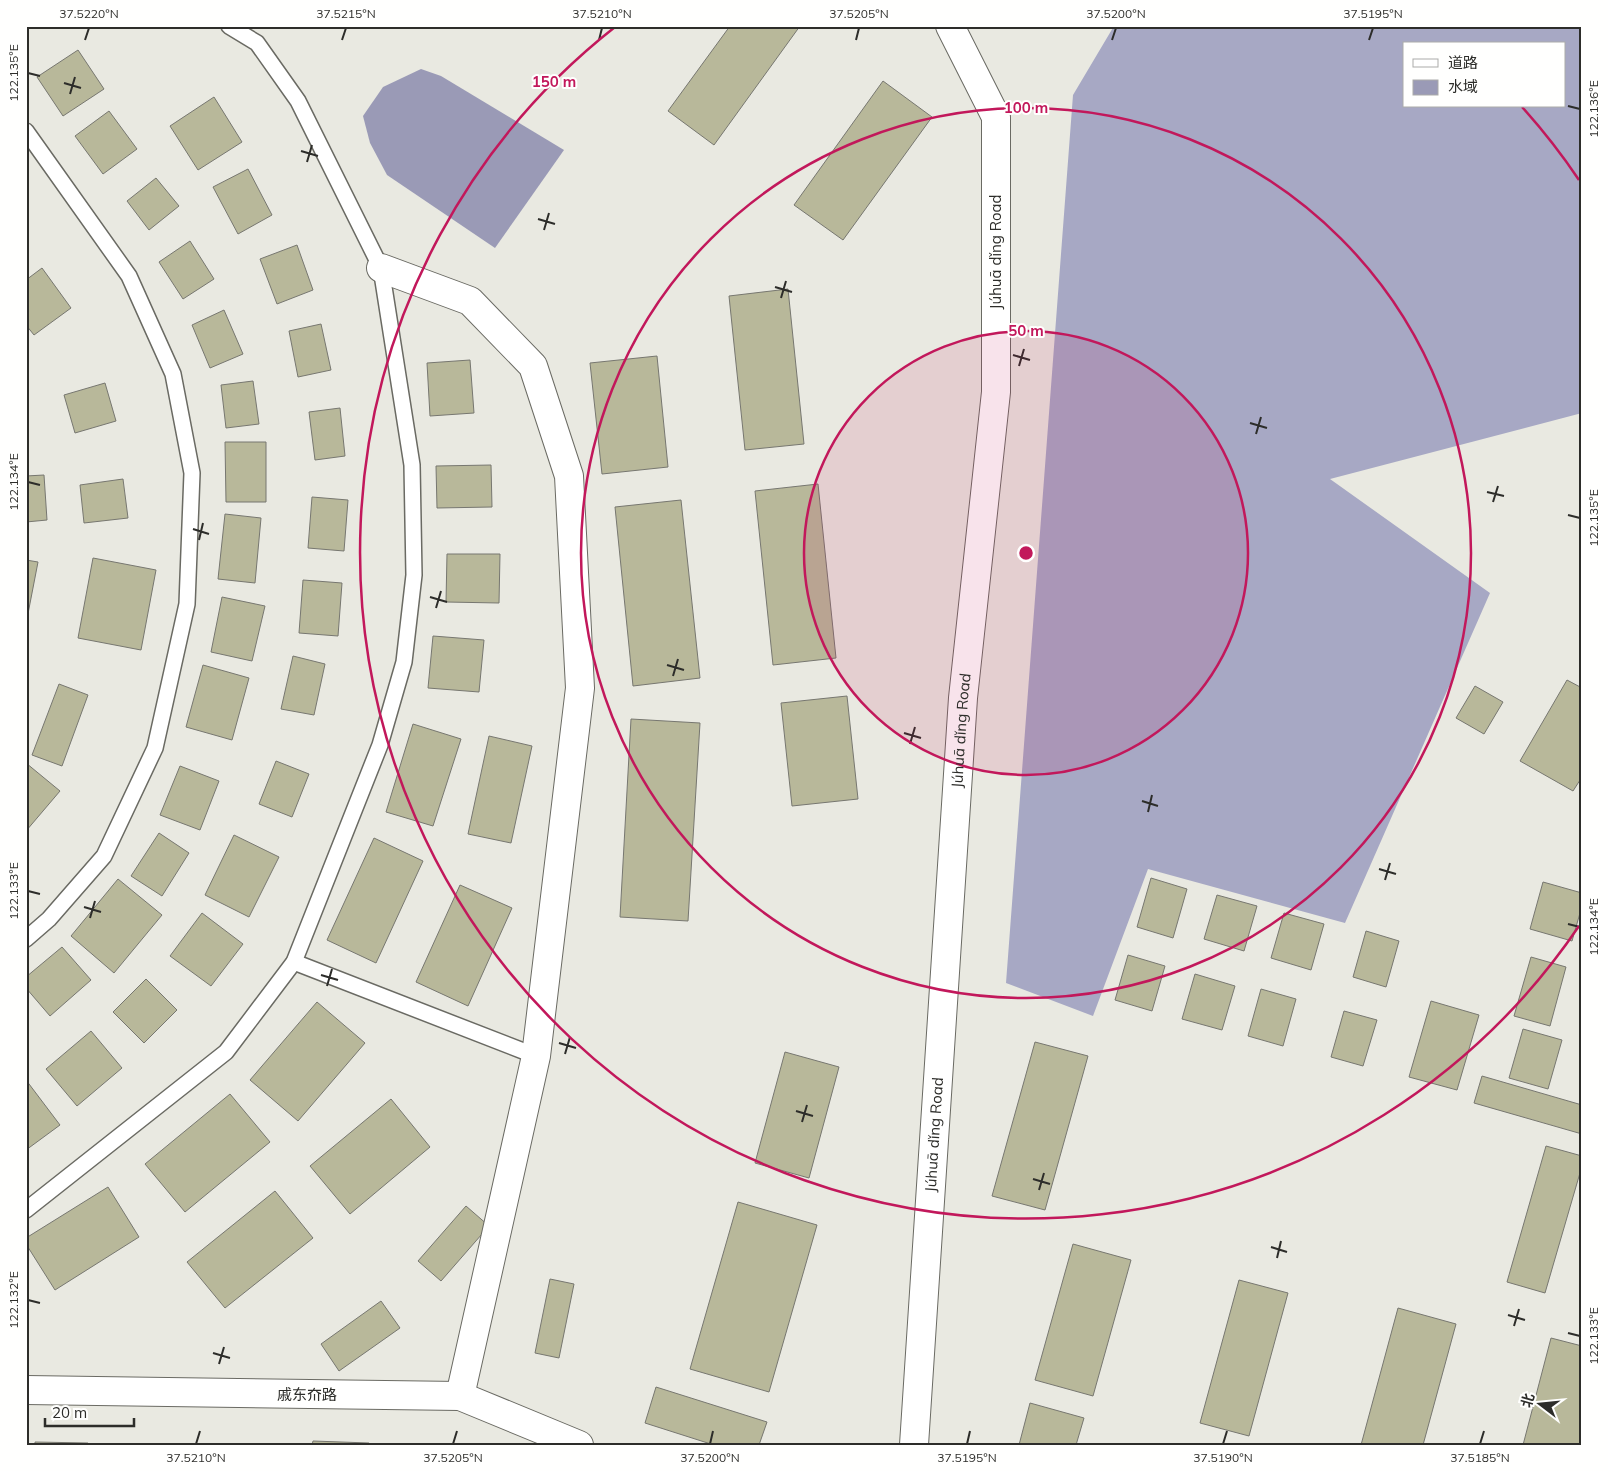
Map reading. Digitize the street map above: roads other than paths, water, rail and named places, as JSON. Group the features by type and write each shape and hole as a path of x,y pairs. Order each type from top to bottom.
{"street":[{"name":"Júhuā dǐng Road","path":"914,1445 963,698 996,392 996,117 950,26"},
{"path":"382,268 470,301 533,366 569,476 580,688 536,1056 460,1396"},
{"name":"戚东夼路","path":"26,1390 460,1396 579,1445"}],"lane":[{"path":"26,1210 226,1052 294,962 380,746 404,662 414,575 412,465 382,268 298,101 257,42 229,26"},
{"path":"26,131 129,276 173,374 192,473 187,604 155,748 104,856 49,919 26,939"},
{"path":"294,962 536,1056"}],"water":[{"path":"421,69 441,76 564,150 495,248 387,175 370,143 363,116 383,87"}]}
